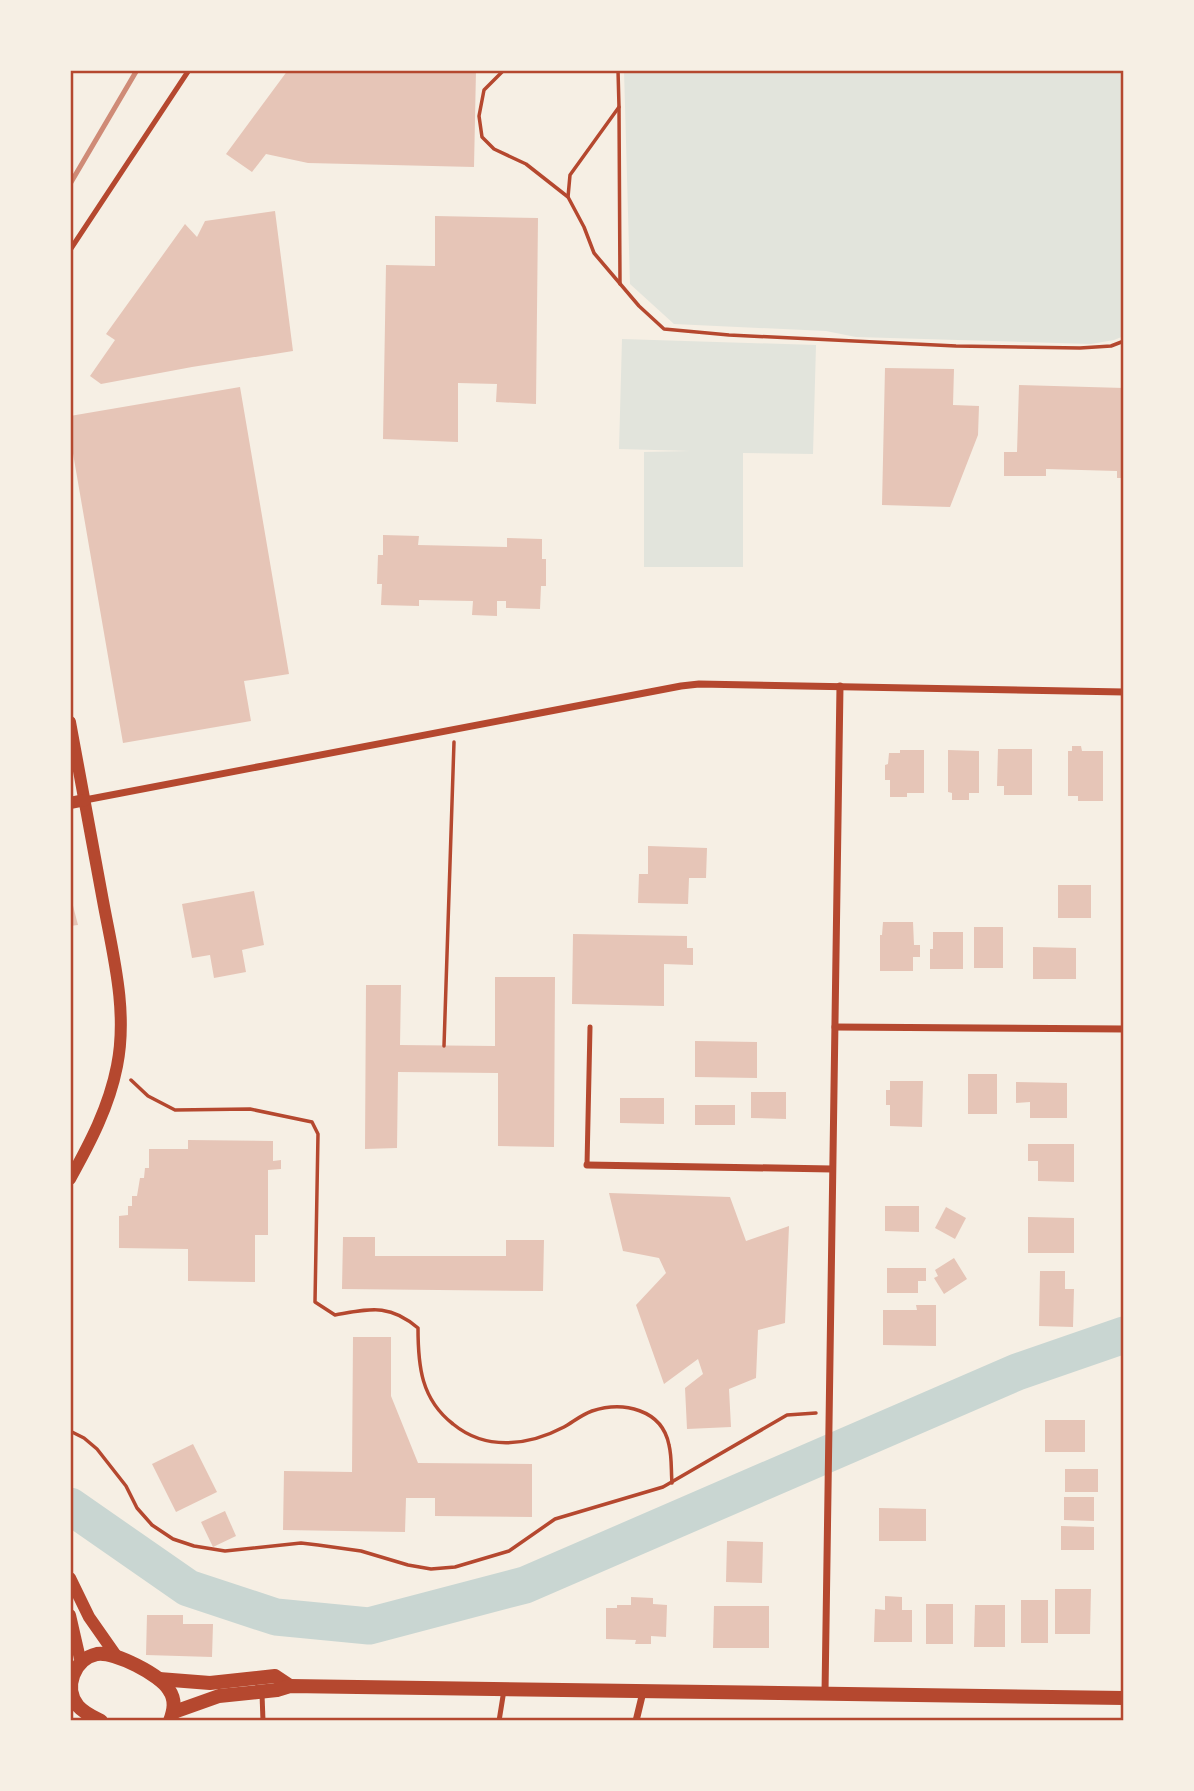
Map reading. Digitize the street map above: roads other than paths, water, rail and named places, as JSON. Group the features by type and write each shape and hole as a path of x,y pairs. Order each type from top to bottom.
{"main road":[{"path":"85,1713 73,1696 71,1686 76,1666 96,1655 106,1654 159,1679 170,1691 174,1701 172,1716"},
{"path":"159,1679 210,1683 275,1676 290,1686"},
{"path":"172,1716 219,1696 290,1686 1124,1698"},
{"path":"70,1709 101,1721"}],"street":[{"path":"70,803 681,685 1124,692"},
{"path":"825,1694 840,686"},
{"path":"70,722 118,981 120,1036 117,1065 100,1122 70,1179"},
{"path":"835,1027 1124,1029"},
{"path":"587,1165 832,1169"},
{"path":"70,1578 89,1617 117,1657"},
{"path":"70,1615 76,1666"},
{"path":"636,1721 643,1692"}],"lane":[{"path":"70,250 189,70"},
{"path":"587,1165 590,1027"},
{"path":"499,1721 504,1690"},
{"path":"261,1691 263,1721"}],"waterway":[{"path":"70,1506 188,1588 276,1617 369,1626 525,1585 1017,1372 1124,1335"}],"railway":[{"path":"70,184 137,70"}]}
